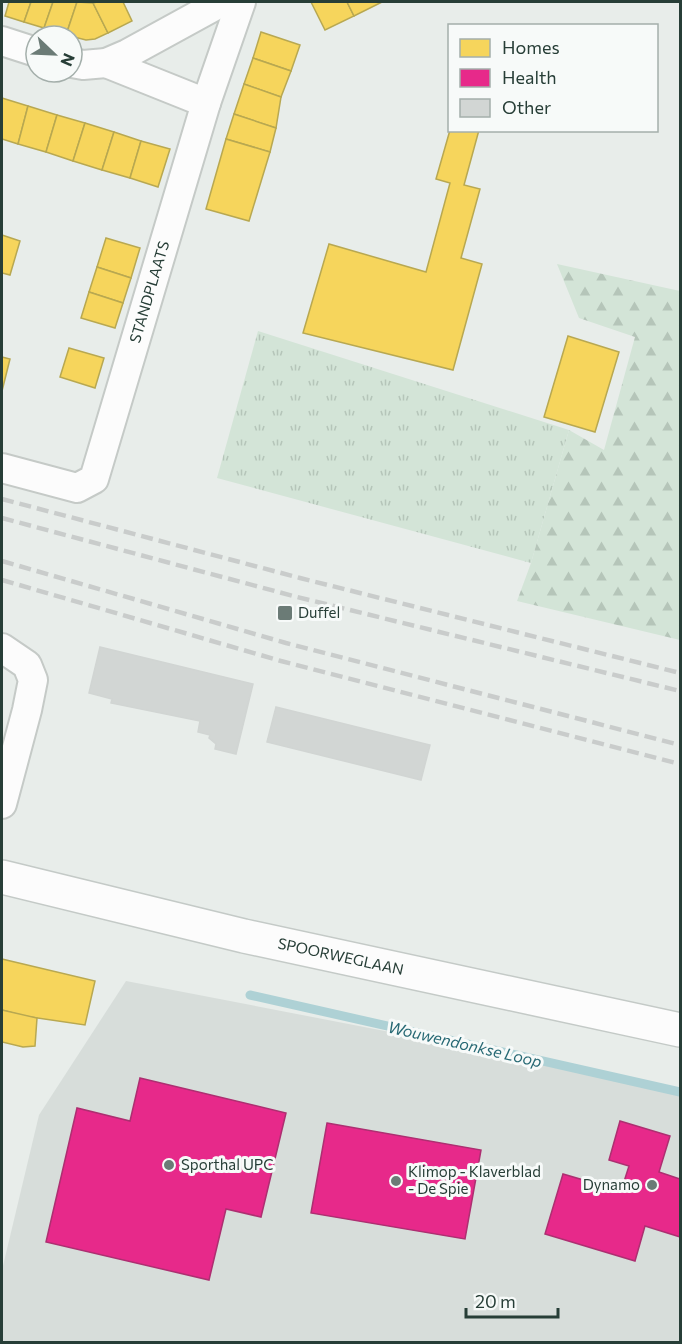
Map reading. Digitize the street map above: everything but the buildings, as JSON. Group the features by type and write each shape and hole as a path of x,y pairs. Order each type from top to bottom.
{"street":[{"path":"84,65 106,63 127,54 222,2"},
{"name":"STANDPLAATS","path":"2,468 77,488 94,479 206,103 242,2"},
{"path":"2,41 24,48"},
{"path":"106,63 206,103"},
{"path":"2,648 27,664 33,680 2,804"},
{"name":"SPOORWEGLAAN","path":"2,877 244,936 681,1030"}],"shaded area":[{"path":"126,981 680,1088 680,1342 2,1342 2,1270 39,1115"}],"green space":[{"path":"557,264 680,291 680,640 517,601 531,563 569,430 604,450 635,337 579,318"},
{"path":"258,331 569,430 531,563 217,478"}],"waterway":[{"name":"Wouwendonkse Loop","path":"250,995 680,1092"}],"railway":[{"path":"2,499 300,578 680,673"},
{"path":"2,518 297,597 680,691"},
{"path":"2,561 286,643 680,745"},
{"path":"2,580 281,661 680,764"}],"place":[{"name":"Duffel","path":"285,613"},
{"name":"Sporthal UPC","path":"169,1165"},
{"name":"Klimop - Klaverblad - De Spie","path":"396,1181"},
{"name":"Dynamo","path":"652,1185"}]}
